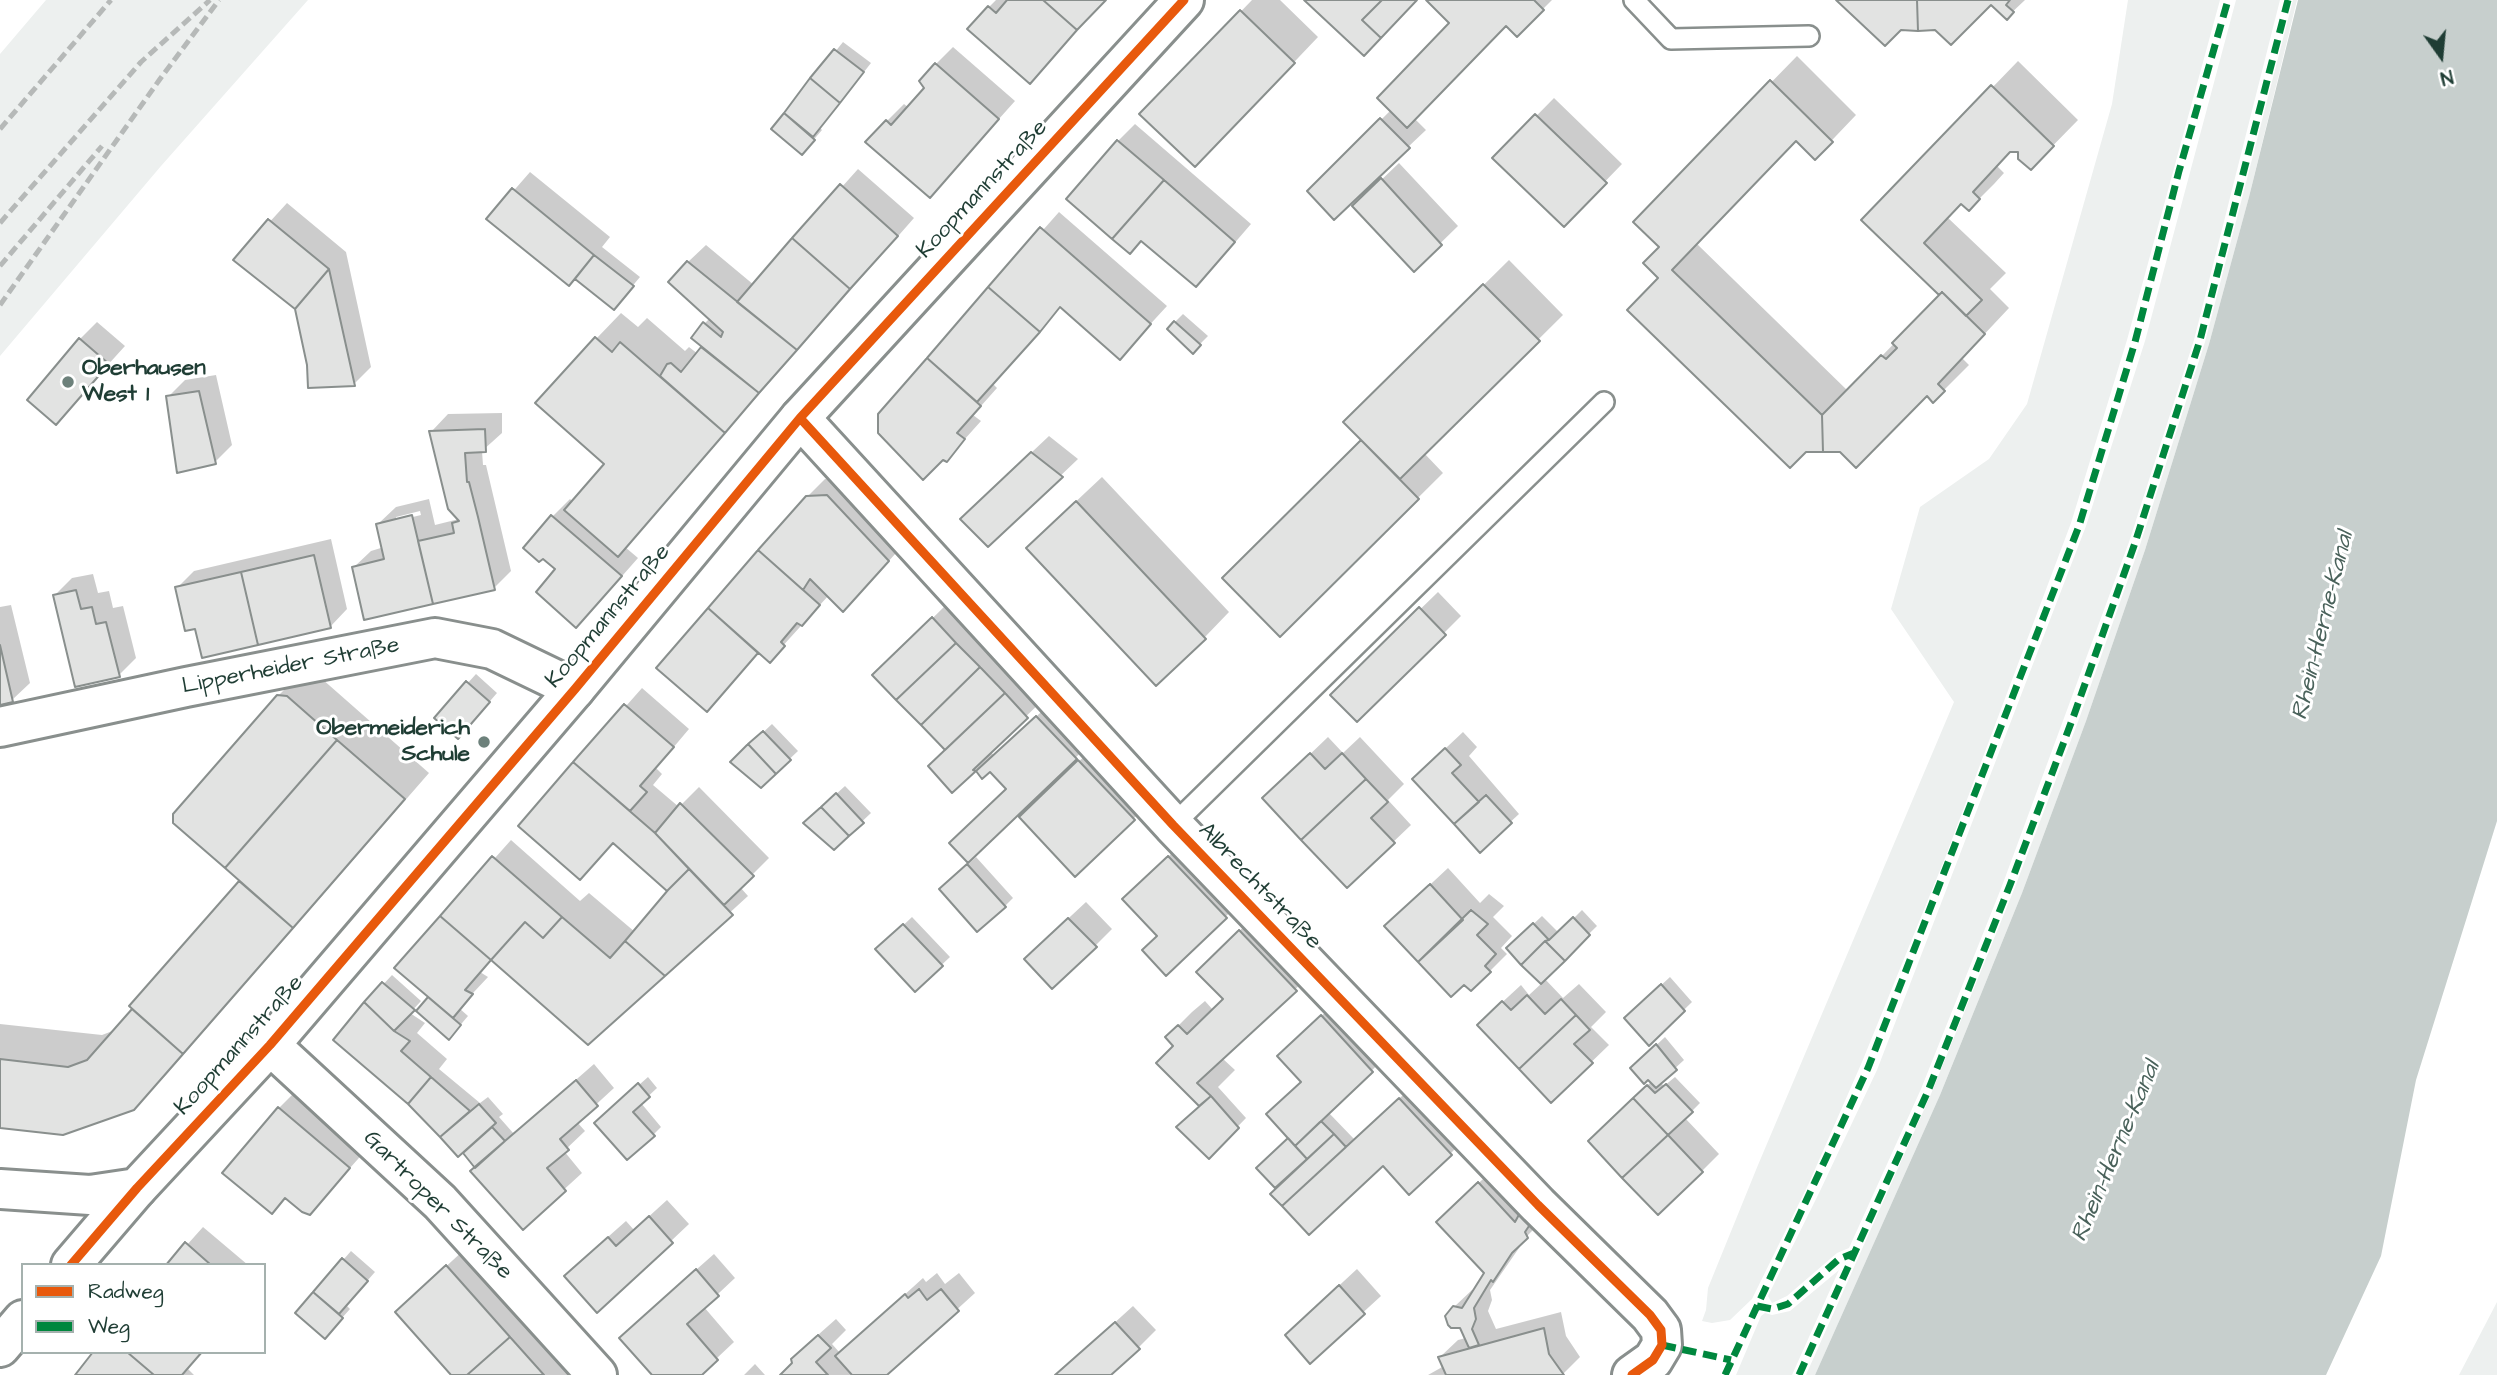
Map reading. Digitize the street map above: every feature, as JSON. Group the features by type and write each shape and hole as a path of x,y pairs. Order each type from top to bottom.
{"street":[{"name":"Koopmannstraße","path":"73,1263 137,1188 270,1045 575,689 800,418 1184,0"},
{"name":"Albrechtstraße","path":"800,418 1172,825 1538,1205 1650,1315 1661,1330 1662,1345 1653,1360 1632,1375"},
{"name":"Lipperheider Straße","path":"0,727 435,638 492,649 575,689"},
{"name":"Gartroper Straße","path":"270,1045 440,1202 597,1375"},
{"path":"0,1189 90,1195 137,1188"},
{"path":"0,1347 21,1322"}],"lane":[{"path":"1634,0 1671,39 1809,36"},
{"name":"Albrechtstraße","path":"1172,825 1604,402"}],"shaded area":[{"path":"46,0 308,0 161,166 0,356 0,54"},
{"path":"2128,0 2220,0 2127,340 2071,523 1945,858 1862,1062 1809,1183 1752,1299 1730,1320 1712,1323 1702,1321 1708,1288 1758,1165 1954,702 1891,609 1920,507 1989,459 2027,404 2112,104"},
{"path":"2236,0 2280,0 2194,340 2129,542 2002,886 1921,1089 1849,1248 1837,1253 1787,1296 1772,1303 1768,1296 1877,1070 2086,526 2145,341"},
{"path":"2293,0 2297,0 2249,197 2209,344 2145,550 2086,721 2022,893 1940,1095 1815,1375 1806,1375 1931,1094 2015,887 2079,719 2139,548 2205,342"},
{"path":"1839,1270 1792,1375 1736,1375 1761,1316 1765,1313 1772,1315 1790,1311"},
{"path":"2497,1302 2497,1375 2459,1375"}],"water":[{"name":"Rhein-Herne-Kanal","path":"2298,0 2497,0 2497,821 2416,1080 2381,1256 2326,1375 1815,1375 1940,1095 2022,893 2086,721 2145,550 2209,344"}],"building":[{"path":"1007,0 1043,0 1077,30 1030,84 967,29 988,6 996,13"},
{"path":"1043,0 1106,0 1077,30"},
{"path":"1304,0 1382,0 1362,20 1381,38 1364,56"},
{"path":"1382,0 1417,0 1381,38 1362,20"},
{"path":"1426,0 1534,0 1544,10 1517,37 1506,26 1407,128 1377,98 1449,23"},
{"path":"1836,0 1917,0 1918,31 1901,30 1885,46"},
{"path":"1917,0 2010,0 2006,5 2014,12 2007,20 1991,5 1951,45 1935,30 1918,31"},
{"path":"1240,10 1295,63 1195,167 1139,114"},
{"path":"834,49 864,72 840,103 810,78"},
{"path":"935,63 999,119 930,198 865,142 886,120 891,125 924,88 919,81"},
{"path":"810,78 840,103 813,137 784,113"},
{"path":"1770,80 1833,142 1815,160 1796,141 1672,270 1822,415 1823,452 1806,452 1790,468 1627,310 1658,278 1643,263 1659,247 1633,222"},
{"path":"1991,85 2054,146 2031,170 2018,159 2018,152 2010,152 1973,192 1980,199 1969,211 1961,204 1924,243 1982,300 1966,316 1942,292 1939,295 1861,220"},
{"path":"784,113 815,140 802,155 771,129"},
{"path":"1535,114 1607,183 1564,227 1492,158"},
{"path":"1380,118 1410,148 1334,220 1307,191"},
{"path":"1117,140 1164,180 1112,239 1066,199"},
{"path":"1381,178 1442,245 1414,272 1352,206"},
{"path":"1164,180 1235,242 1196,287 1141,241 1130,254 1112,239"},
{"path":"840,184 898,236 850,289 792,238"},
{"path":"512,188 594,255 569,286 486,219"},
{"path":"268,219 329,269 295,309 233,260"},
{"path":"1040,227 1151,324 1120,360 1060,307 1040,332 988,287"},
{"path":"792,238 850,289 797,350 737,302"},
{"path":"594,255 634,286 614,310 575,279"},
{"path":"687,261 797,350 759,393 691,338 703,322 721,337 723,332 668,282"},
{"path":"329,269 355,386 308,388 307,365 295,309"},
{"path":"1483,284 1540,341 1400,479 1343,422"},
{"path":"988,287 1040,332 977,402 927,358"},
{"path":"1942,292 1985,334 1938,384 1945,391 1933,403 1927,396 1856,468 1840,452 1823,452 1822,415 1881,355 1886,359 1897,348 1892,343"},
{"path":"1174,321 1201,345 1193,354 1167,329"},
{"path":"595,337 612,352 620,342 725,433 618,557 564,510 604,464 535,403"},
{"name":"Oberhausen West 1","path":"79,338 109,364 56,425 27,400"},
{"path":"701,347 759,393 725,433 660,376 667,364 671,363 681,372"},
{"path":"927,358 981,406 957,433 965,439 947,462 943,460 923,480 878,433 878,414"},
{"path":"199,391 216,464 177,473 166,396"},
{"path":"485,429 486,452 465,453 467,482 495,590 433,604 418,541 454,533 452,523 459,521 448,509 429,431"},
{"path":"1361,440 1419,499 1280,637 1222,578"},
{"path":"1031,452 1063,477 988,547 960,519"},
{"path":"827,495 889,561 843,612 810,579 803,590 758,550 806,496"},
{"path":"1076,501 1206,639 1156,686 1026,548"},
{"path":"412,515 433,604 364,620 352,567 384,559 376,524"},
{"path":"551,515 622,576 576,628 536,592 555,569 543,559 539,562 523,548"},
{"path":"758,550 820,605 802,626 797,623 781,642 785,646 770,663 708,608"},
{"path":"314,555 331,628 258,645 241,572"},
{"path":"241,572 258,645 202,658 195,629 185,631 175,587"},
{"path":"76,590 81,609 92,607 96,624 106,622 120,677 75,687 53,595"},
{"path":"1419,607 1446,635 1357,722 1330,695"},
{"path":"708,608 758,653 707,712 656,668"},
{"path":"932,617 956,643 896,700 872,675"},
{"path":"956,643 980,667 921,725 896,700"},
{"path":"0,645 13,702 0,705"},
{"path":"980,667 1005,693 945,750 921,725"},
{"path":"466,681 490,702 458,739 434,718"},
{"path":"1005,693 1028,718 952,793 928,766"},
{"path":"277,695 287,696 337,740 225,868 173,823 173,814"},
{"path":"624,704 674,747 640,786 647,792 630,811 573,762"},
{"path":"1036,716 1077,759 968,863 949,843 1006,789 990,772 982,779 976,771"},
{"path":"763,731 791,760 776,774 748,744"},
{"path":"337,740 405,799 293,928 225,868"},
{"path":"748,744 776,774 761,788 730,762"},
{"path":"1445,748 1461,765 1452,773 1479,802 1454,824 1412,779"},
{"path":"1310,753 1325,769 1342,753 1366,779 1301,840 1262,798"},
{"path":"1078,760 1135,820 1075,877 1019,817"},
{"path":"573,762 655,833 689,869 667,891 613,843 580,880 518,826"},
{"path":"1366,779 1388,802 1371,818 1395,843 1347,888 1301,840"},
{"path":"836,793 864,823 849,836 821,807"},
{"path":"1486,795 1512,823 1480,853 1454,824"},
{"path":"680,803 754,876 724,905 655,833"},
{"path":"821,807 849,836 834,850 803,823"},
{"path":"492,856 562,917 543,938 525,922 491,960 440,916"},
{"path":"1168,856 1227,918 1166,976 1142,950 1157,936 1122,899"},
{"path":"967,864 1006,907 977,932 939,889"},
{"path":"689,869 733,915 665,976 625,941"},
{"path":"239,881 293,928 183,1054 129,1006"},
{"path":"1430,884 1463,920 1418,962 1384,926"},
{"path":"1471,910 1488,924 1477,935 1496,954 1485,966 1491,972 1471,991 1464,985 1451,997 1418,962"},
{"path":"440,916 491,960 465,990 473,994 453,1018 394,968"},
{"path":"562,917 610,958 625,941 665,976 588,1045 491,960 525,922 543,938"},
{"path":"1573,917 1590,935 1565,961 1545,941"},
{"path":"1068,918 1097,947 1052,989 1024,959"},
{"path":"1533,923 1549,940 1521,965 1506,948"},
{"path":"903,924 943,966 915,992 875,949"},
{"path":"1239,930 1297,991 1197,1083 1211,1096 1199,1106 1156,1063 1173,1046 1165,1037 1178,1025 1187,1034 1223,999 1196,972"},
{"path":"1545,941 1565,961 1541,984 1521,965"},
{"path":"382,982 415,1010 394,1031 364,1002"},
{"path":"1661,984 1685,1011 1649,1046 1624,1018"},
{"path":"1527,995 1545,1014 1561,999 1576,1015 1519,1069 1477,1025 1502,1001 1511,1010"},
{"path":"428,997 461,1025 449,1040 416,1011"},
{"path":"364,1002 394,1031 410,1041 401,1051 431,1077 408,1104 333,1040"},
{"path":"132,1009 183,1054 134,1110 63,1135 0,1128 0,1059 68,1067 87,1060"},
{"path":"1321,1015 1373,1072 1295,1146 1266,1114 1301,1082 1277,1056"},
{"path":"1576,1015 1590,1030 1574,1044 1593,1063 1551,1103 1519,1069"},
{"path":"1656,1044 1677,1070 1656,1088 1648,1080 1644,1084 1630,1068"},
{"path":"431,1077 470,1111 440,1137 408,1104"},
{"path":"576,1080 598,1106 560,1139 569,1150 547,1168 566,1191 523,1230 470,1171"},
{"path":"638,1083 650,1097 633,1112 655,1136 627,1160 594,1123"},
{"path":"1666,1084 1693,1112 1668,1135 1633,1098 1647,1085 1655,1093"},
{"path":"1211,1096 1239,1128 1209,1159 1176,1127"},
{"path":"1399,1098 1452,1155 1409,1195 1383,1166 1309,1235 1282,1206"},
{"path":"1633,1098 1668,1135 1622,1178 1588,1141"},
{"path":"479,1104 496,1123 458,1157 440,1137"},
{"path":"278,1107 350,1168 310,1215 285,1198 272,1214 222,1173"},
{"path":"1321,1121 1334,1134 1307,1159 1295,1146"},
{"path":"492,1127 505,1141 475,1168 463,1153"},
{"path":"1334,1134 1346,1147 1282,1206 1270,1194"},
{"path":"1668,1135 1703,1172 1658,1215 1622,1178"},
{"path":"1288,1138 1307,1159 1275,1188 1256,1168"},
{"path":"1478,1182 1515,1222 1521,1211 1531,1223 1525,1232 1528,1238 1512,1253 1493,1282 1491,1280 1474,1308 1476,1319 1472,1329 1479,1345 1469,1348 1460,1328 1451,1328 1445,1316 1453,1306 1462,1308 1484,1273 1436,1222"},
{"path":"649,1216 673,1243 597,1313 564,1276 608,1237 616,1246"},
{"path":"185,1242 209,1263 168,1263"},
{"path":"342,1258 368,1281 339,1314 313,1292"},
{"path":"446,1265 510,1337 467,1375 451,1375 395,1312"},
{"path":"696,1269 719,1296 687,1324 718,1360 702,1375 652,1375 619,1338"},
{"path":"1339,1285 1365,1314 1310,1364 1285,1335"},
{"path":"919,1289 927,1300 941,1289 959,1311 887,1375 852,1375 835,1356 905,1294 908,1298"},
{"path":"313,1292 343,1318 325,1339 295,1313"},
{"path":"1115,1322 1140,1349 1111,1375 1055,1375"},
{"path":"1544,1328 1549,1354 1564,1375 1446,1375 1438,1357"},
{"path":"818,1335 831,1348 816,1362 828,1375 780,1375 792,1363 791,1359"},
{"path":"510,1337 544,1375 467,1375"},
{"path":"91,1354 129,1354 154,1375 75,1375"},
{"path":"129,1354 200,1354 182,1375 154,1375"}],"railway":[{"path":"0,129 111,0"},
{"path":"0,223 141,62 210,0"},
{"path":"0,305 219,0"},
{"path":"0,266 102,146"}],"marked path":[{"path":"1725,1375 1868,1068 2079,526 2135,342 2179,171 2228,0"},
{"path":"1799,1375 1928,1091 2074,715 2135,543 2200,340 2288,0"},
{"path":"1757,1306 1772,1309 1788,1304 1839,1259 1854,1253"},
{"path":"1662,1345 1731,1360"}],"cycle path":[{"path":"73,1263 137,1188 270,1045 575,689 800,418 1184,0"},
{"path":"800,418 1173,825 1538,1205 1650,1315 1661,1330 1662,1345 1653,1360 1632,1375"}],"place":[{"name":"Oberhausen West 1","path":"68,382"},
{"name":"Obermeiderich Schule","path":"484,742"}]}
